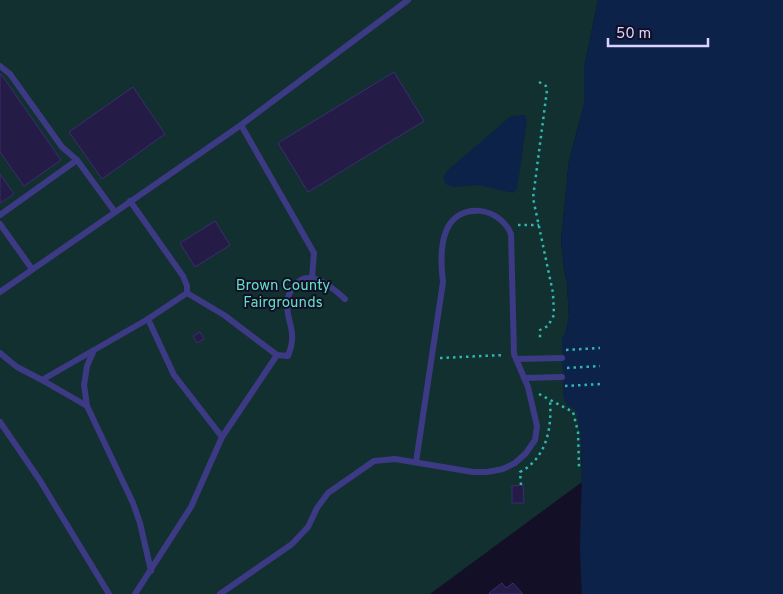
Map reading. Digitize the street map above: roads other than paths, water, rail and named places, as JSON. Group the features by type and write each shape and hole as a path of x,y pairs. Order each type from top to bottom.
{"lane":[{"path":"0,292 241,125 408,0"},
{"path":"0,66 10,74 62,147 77,160 115,212"},
{"path":"241,125 314,253 312,278"},
{"path":"0,215 77,160"},
{"path":"130,202 183,276 187,286 187,293"},
{"path":"220,594 292,544 308,527 316,508 328,493 374,460 384,458 473,472 487,472 503,469 515,462 526,453 535,440 537,426 528,387 515,357 511,234 508,226 496,215 484,210 461,215 448,227 443,245 441,268 443,282 416,462"},
{"path":"0,224 32,269"},
{"path":"187,293 224,315 277,356 288,356 294,343 287,302 289,294 301,279 312,278 329,285 345,299"},
{"path":"42,380 148,319 187,293"},
{"path":"148,319 174,374 222,437"},
{"path":"94,350 87,366 84,385 87,406 133,503 140,523 151,570"},
{"path":"0,353 17,367 87,406"},
{"path":"135,594 191,507 222,437 277,356"},
{"path":"515,357 562,358"},
{"path":"524,378 562,377"},
{"path":"0,422 39,479 109,594"}],"water":[{"path":"598,0 783,0 783,594 582,594 580,565 581,444 576,410 567,405 563,396 562,340 569,317 567,283 561,240 569,160 584,105 584,68"},
{"path":"525,115 527,121 517,189 513,193 479,185 455,187 447,185 443,178 447,171 511,116"}],"park label":[{"name":"Brown County Fairgrounds","path":"283,294"}]}
